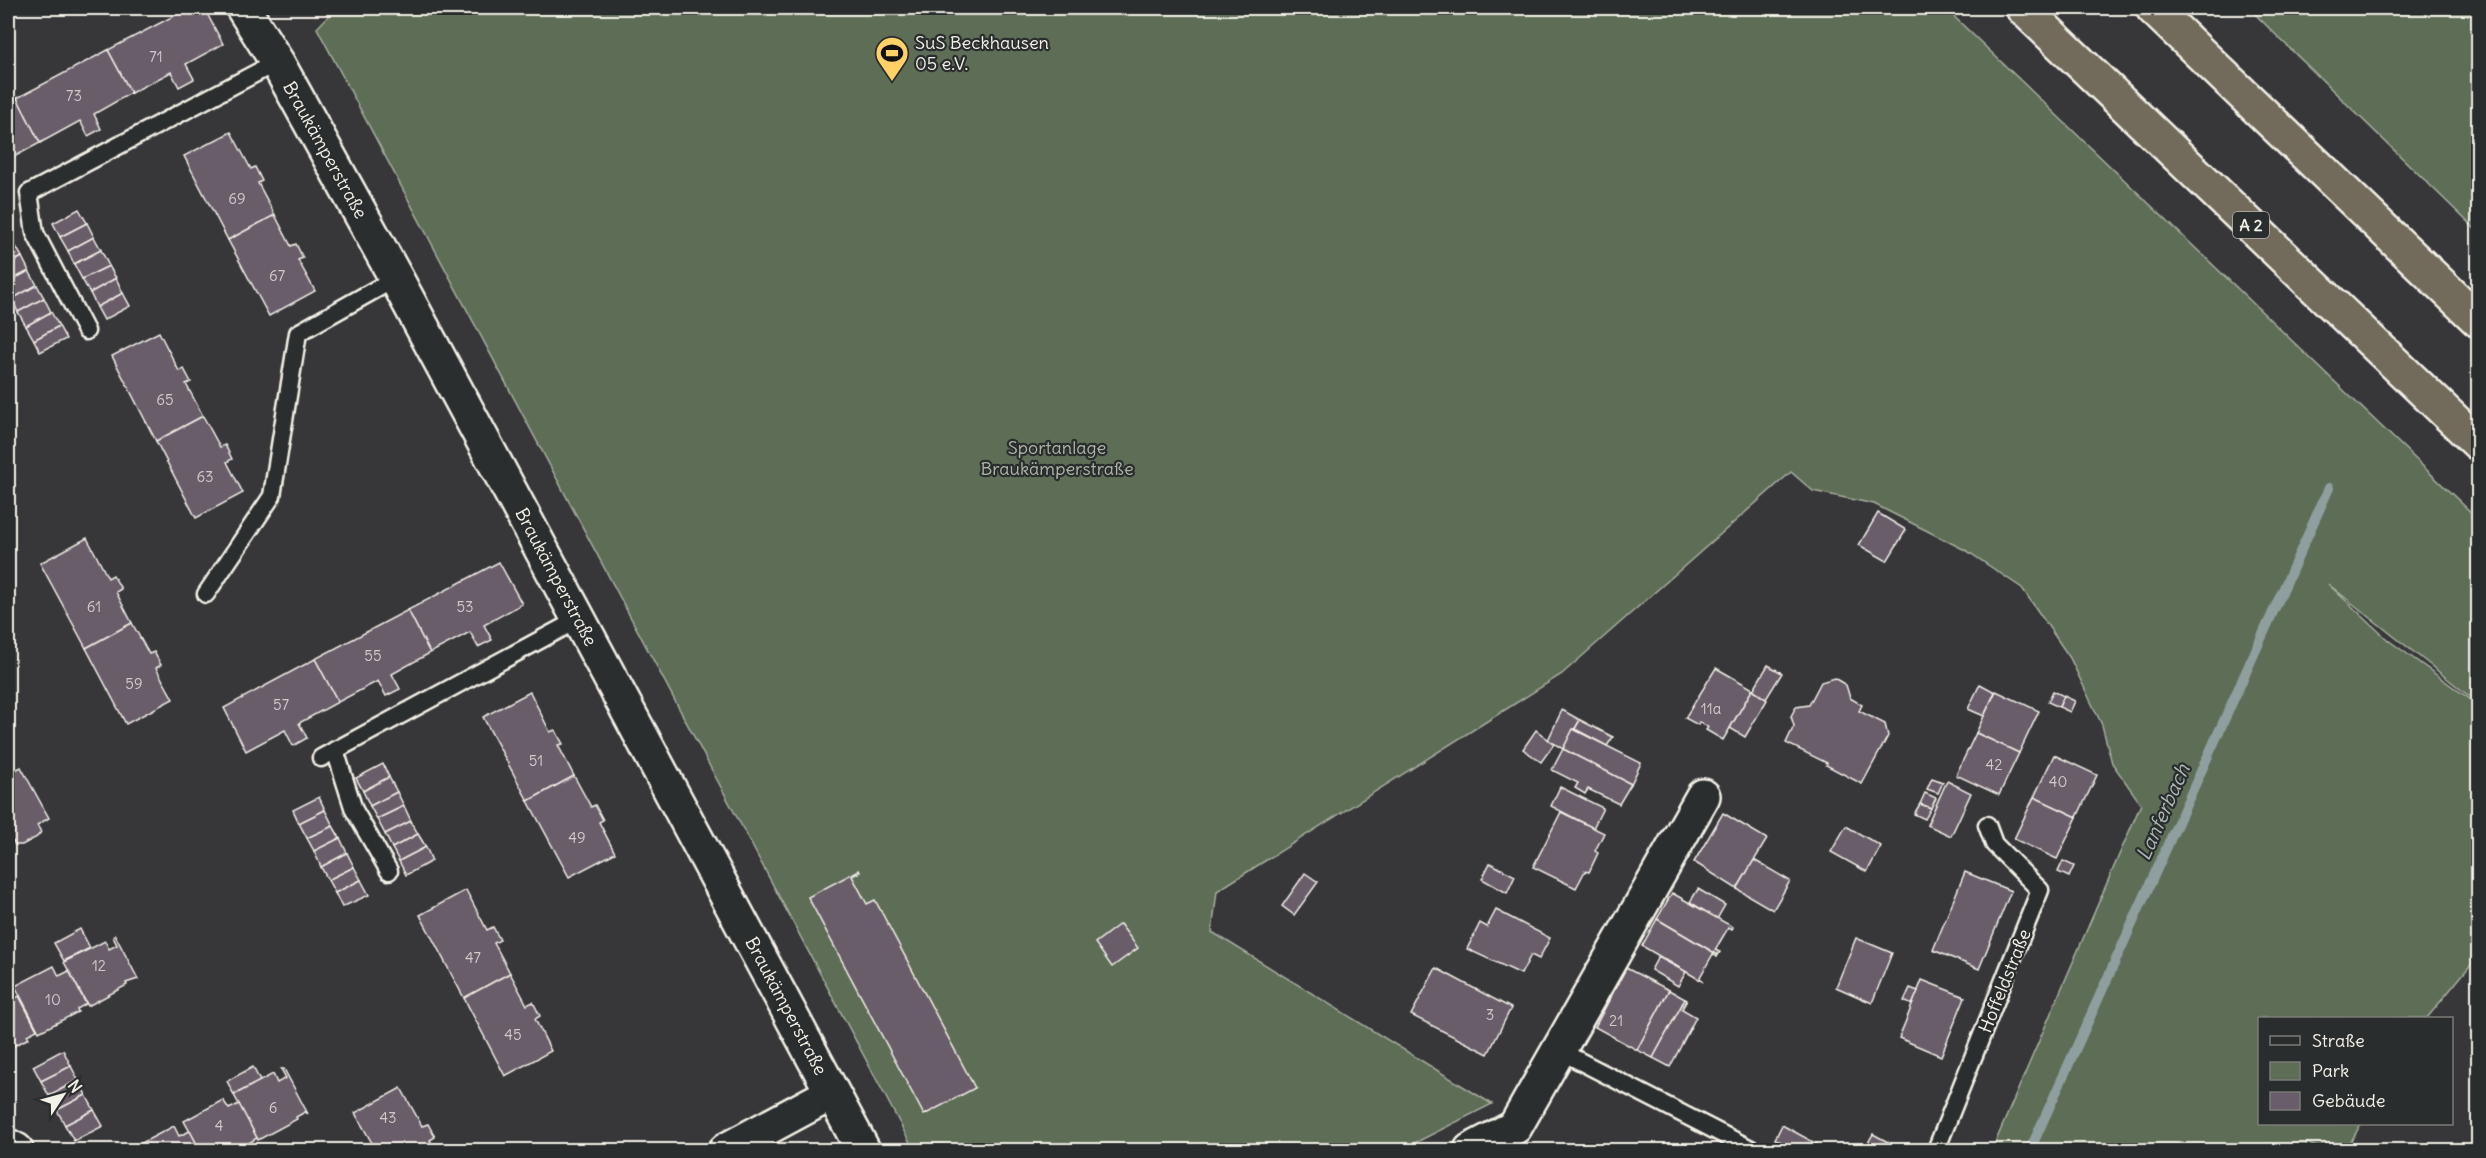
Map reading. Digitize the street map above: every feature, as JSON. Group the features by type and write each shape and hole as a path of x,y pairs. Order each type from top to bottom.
{"highway":[{"name":"A 2","path":"2023,8 2478,443"},
{"path":"2153,8 2478,320"}],"street":[{"name":"Braukämperstraße","path":"243,8 277,62 396,278 862,1150"},
{"path":"1471,1150 1510,1139 1558,1050 1703,796"},
{"path":"726,1150 832,1093"},
{"path":"8,1146 16,1150"}],"lane":[{"path":"86,331 35,232 29,193 277,62"},
{"path":"206,594 272,496 298,333 396,278"},
{"path":"389,871 354,810 328,754 579,619"},
{"name":"Hoffeldstraße","path":"1936,1150 2040,890 1994,844 1987,825"},
{"path":"1558,1050 1753,1150"}],"green space":[{"name":"Sportanlage Braukämperstraße","path":"336,8 1945,8 2478,519 2478,703 2328,584 2388,640 2478,705 2478,956 2428,1017 2258,1017 2258,1125 2360,1125 2346,1150 2323,1150 2307,1143 2304,1150 1992,1150 2141,804 2112,763 2102,725 2070,658 2022,588 1967,551 1874,504 1813,491 1791,472 1562,674 1217,891 1212,932 1492,1104 1401,1150 914,1150 317,28"},
{"path":"2249,8 2478,8 2478,232 2273,32"}],"building":[{"path":"189,8 204,8 223,44 186,64 194,79 179,87 171,72 131,93 108,50"},
{"path":"108,50 131,93 94,114 101,129 88,136 80,121 40,143 17,98"},
{"path":"17,98 40,143 8,160 8,103"},
{"path":"231,132 251,169 255,167 262,181 258,183 275,215 228,240 184,156"},
{"path":"79,209 87,223 60,237 53,223"},
{"path":"275,215 291,246 296,244 303,258 298,260 315,291 269,316 228,240"},
{"path":"87,223 94,237 68,251 60,237"},
{"path":"94,237 101,250 74,264 68,251"},
{"path":"14,243 22,257 8,265 8,246"},
{"path":"101,250 109,266 82,279 74,264"},
{"path":"22,257 29,271 8,282 8,265"},
{"path":"109,266 116,278 90,293 82,279"},
{"path":"29,271 37,285 12,299 8,292 8,282"},
{"path":"116,278 123,293 97,307 90,293"},
{"path":"37,285 44,298 18,312 12,299"},
{"path":"123,293 130,306 104,320 97,307"},
{"path":"44,298 51,312 26,326 18,312"},
{"path":"51,312 59,326 34,340 26,326"},
{"path":"59,326 66,339 40,352 34,340"},
{"path":"159,332 179,371 184,369 191,382 186,384 203,416 156,441 112,356"},
{"path":"203,416 220,447 225,445 232,459 227,462 243,493 196,518 156,441"},
{"path":"1878,513 1906,530 1887,561 1859,545"},
{"path":"87,538 108,578 113,575 121,589 116,592 132,623 86,648 40,563"},
{"path":"499,562 522,604 484,625 492,640 478,647 470,632 430,653 408,610"},
{"path":"408,610 430,653 392,674 400,689 386,696 378,681 338,702 315,659"},
{"path":"132,623 149,654 154,652 161,665 156,668 173,699 126,724 86,648"},
{"path":"315,659 338,702 299,723 307,738 293,746 285,730 246,751 224,708"},
{"path":"1768,665 1782,673 1766,699 1753,690"},
{"path":"1716,668 1753,689 1723,740 1706,730 1708,727 1685,718"},
{"path":"1834,678 1846,685 1850,698 1862,705 1859,711 1885,724 1888,736 1862,784 1826,765 1827,763 1786,743 1794,726 1791,716 1796,707 1809,705 1821,682"},
{"path":"1980,684 1995,692 1984,716 1968,709"},
{"path":"1752,690 1767,700 1745,737 1730,728"},
{"path":"1996,691 2039,711 2019,753 1976,733"},
{"path":"2053,691 2064,696 2059,707 2048,702"},
{"path":"530,692 550,732 555,730 563,744 558,745 574,776 528,801 483,717"},
{"path":"2064,696 2075,701 2070,712 2059,707"},
{"path":"1562,710 1580,720 1563,749 1548,740"},
{"path":"1580,720 1613,737 1607,746 1575,729"},
{"path":"1573,729 1641,763 1631,784 1563,749"},
{"path":"1536,730 1554,744 1541,762 1523,749"},
{"path":"1976,733 2019,753 1999,795 1956,775"},
{"path":"1563,749 1631,784 1619,804 1588,789 1585,794 1575,788 1578,783 1552,770"},
{"path":"2054,755 2097,775 2077,817 2034,797"},
{"path":"383,764 389,777 363,791 356,778"},
{"path":"21,767 49,818 37,825 41,832 37,837 22,845 15,845 13,841 8,844 8,774"},
{"path":"574,776 591,807 595,805 603,820 599,822 615,853 569,877 528,801"},
{"path":"389,777 397,792 370,806 363,791"},
{"path":"1932,778 1943,782 1938,793 1927,789"},
{"path":"1947,781 1971,793 1951,836 1927,825"},
{"path":"1560,787 1603,808 1593,828 1551,806"},
{"path":"397,792 404,806 377,819 370,806"},
{"path":"1925,793 1936,798 1931,808 1920,804"},
{"path":"319,797 325,810 299,823 293,810"},
{"path":"2034,797 2077,817 2057,859 2014,839"},
{"path":"1920,804 1931,808 1925,819 1914,814"},
{"path":"404,806 411,821 385,834 377,819"},
{"path":"325,810 333,826 307,838 299,823"},
{"path":"1561,812 1604,833 1595,851 1598,853 1589,872 1585,871 1576,888 1533,867"},
{"path":"1723,813 1767,839 1737,889 1694,862"},
{"path":"411,821 418,834 392,848 385,834"},
{"path":"333,826 340,838 314,851 307,838"},
{"path":"1846,826 1881,846 1867,872 1831,852"},
{"path":"418,834 426,847 399,861 392,848"},
{"path":"340,838 347,853 321,867 314,851"},
{"path":"426,847 432,861 406,875 399,861"},
{"path":"347,853 354,867 328,880 321,867"},
{"path":"1754,860 1790,881 1773,910 1737,889"},
{"path":"2063,861 2074,866 2069,877 2058,872"},
{"path":"1490,863 1515,876 1507,893 1482,879"},
{"path":"354,867 361,880 335,893 328,880"},
{"path":"859,870 860,872 852,876 867,904 875,900 975,1088 924,1115 808,897"},
{"path":"1965,872 2011,891 1979,969 1933,950"},
{"path":"1305,873 1318,882 1294,915 1282,906"},
{"path":"361,880 369,895 342,907 335,893"},
{"path":"1698,889 1725,905 1717,919 1690,902"},
{"path":"466,890 487,930 493,927 500,940 494,943 510,973 464,998 420,915"},
{"path":"1672,893 1733,927 1732,930 1728,928 1715,950 1720,952 1718,955 1657,919"},
{"path":"1496,910 1550,938 1539,959 1531,955 1521,974 1467,949 1480,923 1487,927"},
{"path":"1657,919 1718,955 1717,957 1713,954 1700,977 1702,981 1642,946"},
{"path":"1120,924 1138,948 1112,967 1095,943"},
{"path":"80,929 90,948 64,961 54,943"},
{"path":"115,935 138,979 126,983 127,985 88,1006 64,962 105,941 109,949 117,945 113,937"},
{"path":"1856,938 1892,953 1872,1003 1836,987"},
{"path":"1658,957 1686,972 1678,986 1651,970"},
{"path":"54,966 59,976 69,971 86,1004 77,1009 78,1012 39,1032 15,986"},
{"path":"1436,968 1511,1008 1488,1054 1411,1015"},
{"path":"1626,968 1669,990 1637,1050 1595,1027"},
{"path":"510,973 527,1005 533,1002 540,1016 535,1019 551,1051 505,1076 464,998"},
{"path":"1922,980 1965,997 1941,1056 1899,1038"},
{"path":"1910,988 1918,991 1912,1005 1904,1001"},
{"path":"1669,990 1685,999 1653,1058 1637,1050"},
{"path":"8,996 10,1002 19,996 37,1030 27,1035 29,1038 8,1049"},
{"path":"1685,999 1687,1000 1682,1009 1696,1017 1670,1067 1653,1058"},
{"path":"63,1050 71,1066 41,1081 33,1066"},
{"path":"71,1066 78,1080 49,1096 41,1081"},
{"path":"253,1067 260,1081 234,1095 227,1081"},
{"path":"281,1069 284,1069 308,1114 305,1112 296,1117 297,1119 258,1140 234,1095 273,1074 277,1083 286,1078"},
{"path":"78,1080 86,1095 57,1110 49,1096"},
{"path":"401,1088 422,1126 428,1124 435,1137 430,1140 435,1150 376,1150 355,1113"},
{"path":"86,1095 94,1110 65,1125 57,1110"},
{"path":"223,1100 229,1109 239,1104 257,1138 238,1150 200,1150 184,1121"},
{"path":"94,1110 103,1126 74,1141 65,1125"},
{"path":"1782,1125 1817,1144 1814,1150 1796,1150 1775,1139"},
{"path":"174,1126 179,1136 190,1131 200,1150 136,1150 134,1147"},
{"path":"1873,1134 1901,1149 1864,1150"}],"waterway":[{"name":"Lanferbach","path":"2030,1150 2329,488"}],"place":[{"name":"SuS Beckhausen 05 e.V.","path":"892,82"}]}
